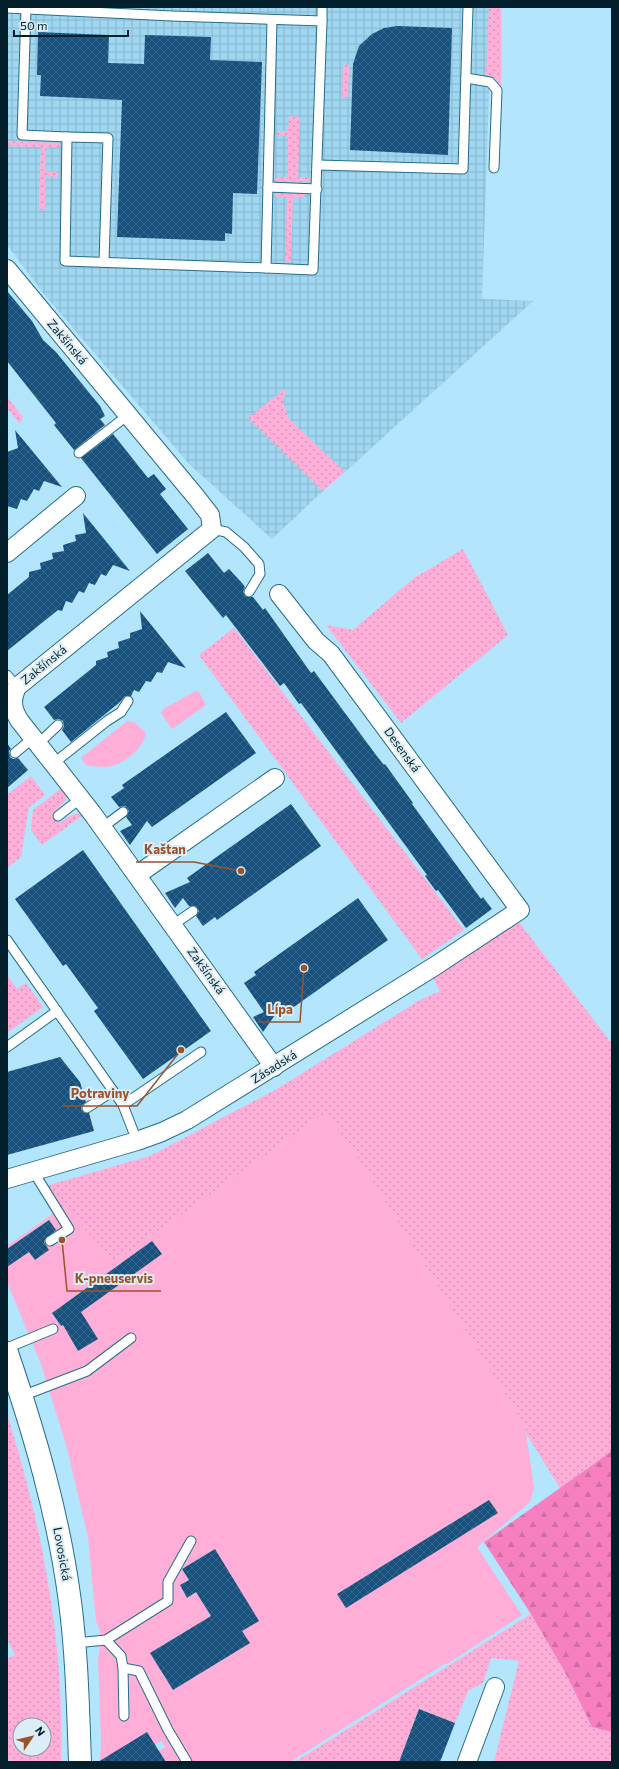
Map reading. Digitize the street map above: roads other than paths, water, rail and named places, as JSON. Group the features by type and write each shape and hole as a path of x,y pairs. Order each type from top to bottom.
{"street":[{"name":"Zakšínská","path":"7,269 210,514 212,529 12,681 12,706 19,720 103,827 274,1067"},
{"path":"7,553 76,496"},
{"name":"Desenská","path":"279,594 316,641 331,654 520,910"},
{"path":"137,875 274,778"},
{"name":"Zásadská","path":"7,1179 137,1141 162,1132 187,1120 274,1067 520,910"},
{"name":"Lovosická","path":"7,1353 41,1458 56,1518 70,1602 74,1643 80,1762"},
{"path":"467,1762 495,1687"}],"lane":[{"path":"67,137 65,261 313,270 318,165 322,7"},
{"path":"318,165 463,168 468,7"},
{"path":"7,8 74,9 272,20 322,21"},
{"path":"26,9 22,134 108,138 104,262"},
{"path":"266,268 272,20"},
{"path":"466,78 490,82 497,90 494,168"},
{"path":"268,187 317,189"},
{"path":"79,453 128,415"},
{"path":"212,529 226,532 244,547 259,564 260,574 249,592"},
{"path":"54,763 107,721 121,712 128,701"},
{"path":"15,753 58,725"},
{"path":"58,816 81,798"},
{"path":"103,827 123,812"},
{"path":"173,925 193,912"},
{"path":"7,940 122,1104 137,1141"},
{"path":"7,1047 57,1011"},
{"path":"122,1104 201,1052"},
{"path":"87,1108 113,1091"},
{"path":"33,1171 69,1229 50,1241"},
{"path":"7,1348 54,1329"},
{"path":"22,1396 87,1371 131,1338"},
{"path":"74,1643 106,1640 168,1601 168,1582 191,1541"},
{"path":"106,1640 121,1656 123,1668 124,1716"},
{"path":"123,1668 139,1671 168,1730 187,1762"}],"place":[{"name":"Kaštan","path":"241,871"},
{"name":"Lípa","path":"304,968"},
{"name":"Potraviny","path":"181,1050"},
{"name":"K-pneuservis","path":"62,1240"}]}
